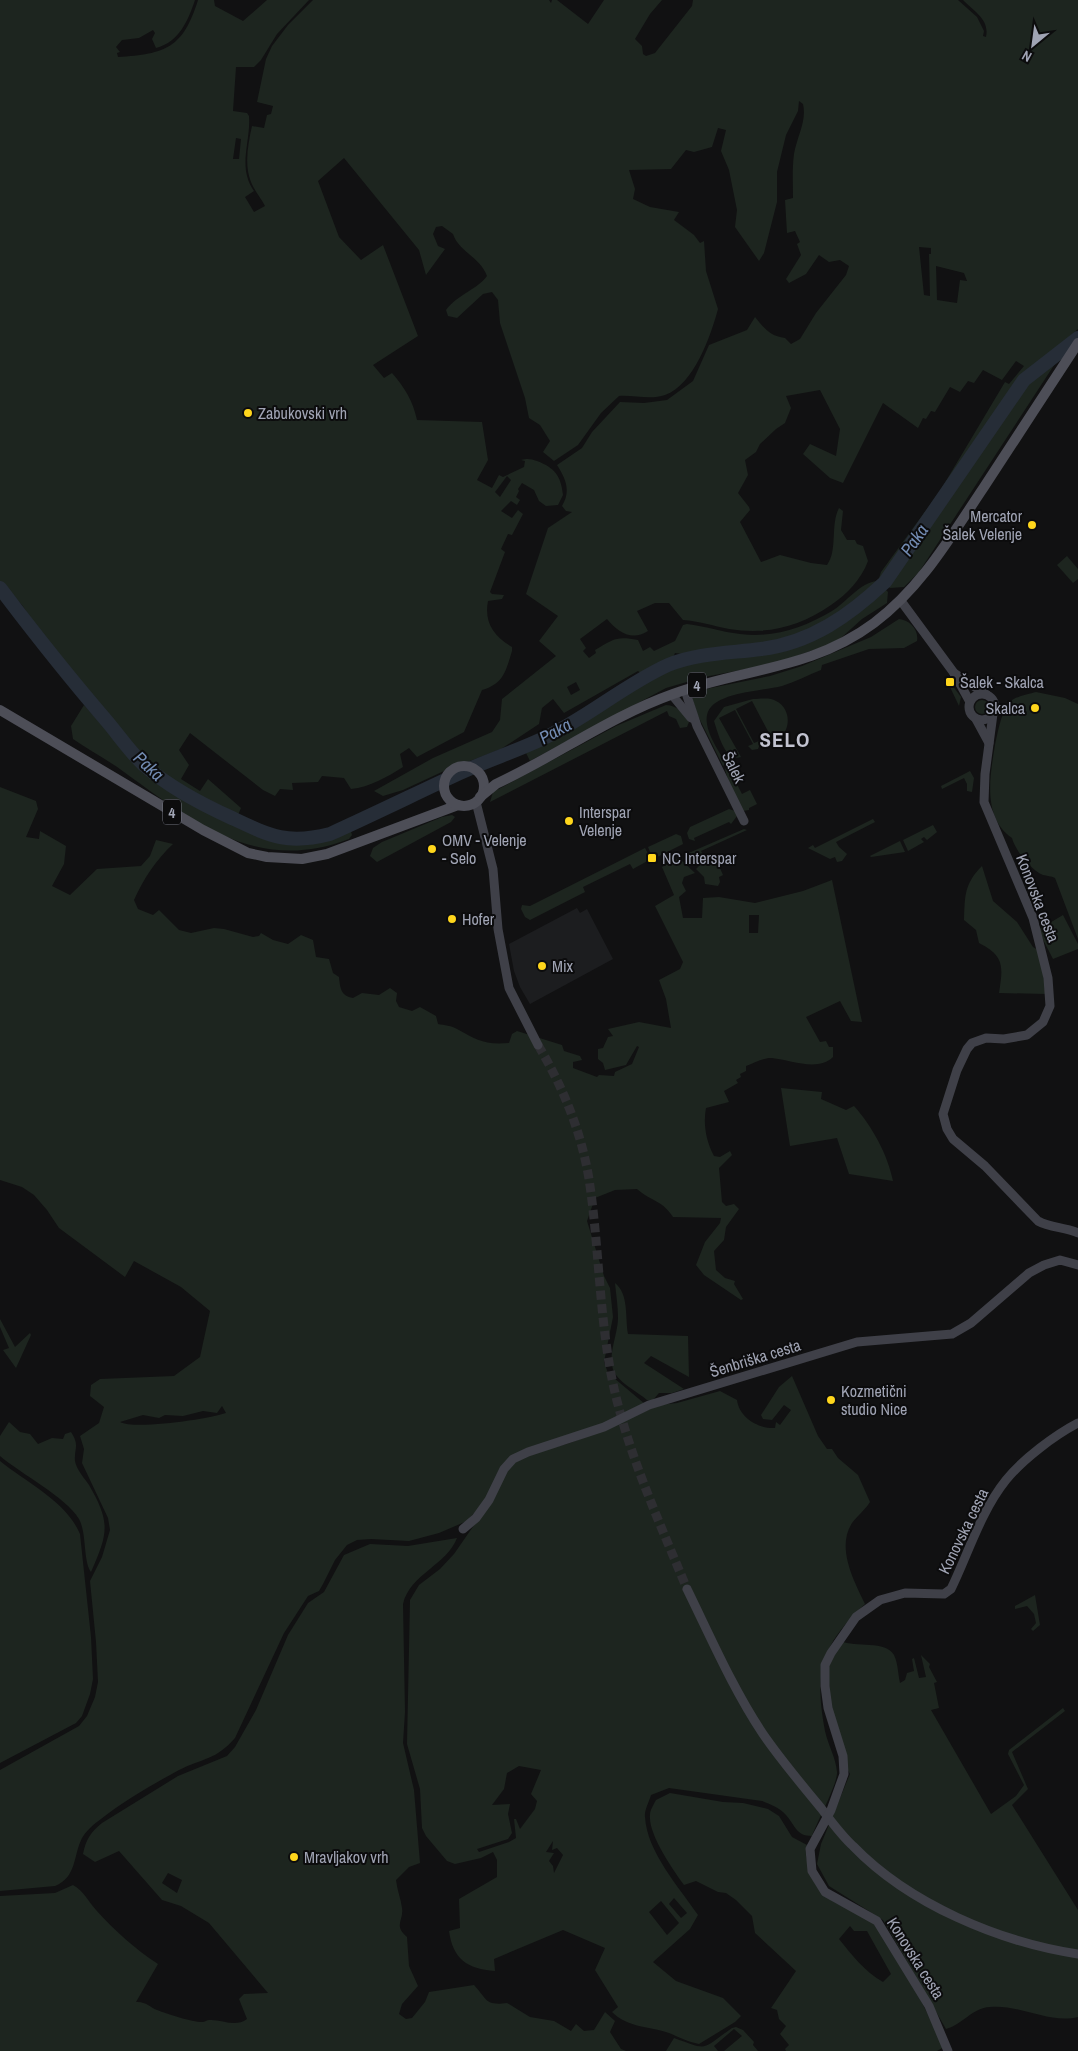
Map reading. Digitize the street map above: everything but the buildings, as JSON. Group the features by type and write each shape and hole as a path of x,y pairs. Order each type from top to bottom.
{"main road":[{"name":"4","path":"0,710 203,830 248,853 284,859 302,859 327,854 360,843 435,812 458,805 470,805 496,784 672,694 702,684 796,663 820,654 874,623 901,601 920,580 940,553 1078,342"},
{"name":"4","path":"435,812 445,805 446,777 456,768 469,767 480,774 484,786 496,784"},
{"path":"478,800 484,786"},
{"path":"446,793 458,805"}],"street":[{"path":"901,601 954,673 970,702 971,714 976,719 989,743"},
{"path":"954,673 986,695 994,703 993,714 987,719 976,719"},
{"path":"685,690 697,726"},
{"path":"672,694 697,726"},
{"path":"970,702 975,696 986,695"},
{"name":"Konovska cesta","path":"993,714 984,784 984,802 1033,918 1043,949 1050,1006 1044,1022 1026,1035 978,1039 967,1049 944,1106 944,1122 953,1139 985,1166 1038,1221 1046,1225 1061,1227 1078,1233"},
{"name":"Šalek","path":"697,726 744,821"},
{"path":"478,800 493,869 498,929 509,988 538,1045"},
{"name":"Šenbriška cesta","path":"463,1529 476,1518 489,1500 504,1469 513,1459 528,1452 604,1427 650,1405 857,1342 952,1334 972,1323 1029,1273 1044,1265 1060,1260 1078,1265"},
{"name":"Konovska cesta","path":"948,2051 929,2006 878,1921 825,1892 812,1871 810,1849 828,1816 844,1774 843,1756 828,1708 825,1686 826,1665 839,1638 856,1617 880,1600 905,1594 944,1594 950,1589 990,1507 1006,1480 1045,1444 1078,1422"},
{"path":"688,1589 722,1661 762,1732 852,1846 875,1866 940,1909 991,1931 1025,1942 1078,1954"}],"shaded area":[{"path":"0,0 195,0 182,30 171,41 156,48 152,39 155,33 153,30 139,38 122,40 116,47 120,52 117,53 118,57 149,54 170,45 186,29 198,0 214,0 215,6 243,21 267,0 309,0 277,34 261,60 254,67 236,67 233,111 247,113 249,116 245,164 249,182 254,191 245,197 254,212 265,206 251,182 247,154 252,126 264,128 267,115 271,114 273,106 257,102 266,59 272,46 288,25 313,0 549,0 551,3 552,0 557,0 588,24 604,0 662,0 650,14 635,39 642,46 643,54 646,56 655,53 692,6 693,0 958,0 977,17 984,31 983,36 986,37 986,25 983,20 963,0 1078,0 1078,329 1026,375 1000,409 898,561 882,580 879,578 881,572 940,491 1005,382 1009,384 1024,366 1016,361 1002,380 983,370 974,383 968,381 960,392 950,387 935,412 931,411 926,419 923,418 918,428 883,403 843,483 830,478 803,454 810,444 836,456 840,429 820,390 786,396 791,408 785,423 776,429 760,444 756,452 745,460 748,475 738,493 750,510 740,522 761,562 780,555 827,565 832,552 836,515 839,508 843,511 841,530 847,540 855,540 857,544 863,546 868,561 862,574 853,586 843,596 819,613 782,628 743,631 683,620 669,603 655,603 637,611 648,631 642,634 625,634 607,619 580,639 586,648 583,651 589,658 596,653 595,650 611,641 625,638 638,640 643,651 650,647 654,651 675,641 683,625 687,624 740,634 777,633 799,627 821,617 838,607 864,585 877,581 879,583 855,605 827,624 798,638 782,643 766,646 764,643 716,651 712,649 689,655 675,653 671,662 643,675 638,671 564,713 553,699 542,708 539,724 501,749 444,771 403,790 383,796 374,791 433,758 492,732 500,720 502,699 556,656 539,641 558,616 526,594 548,528 572,512 566,511 562,506 567,490 563,475 557,465 582,448 592,432 620,402 644,403 667,400 693,381 709,345 747,330 755,317 768,331 775,336 785,338 791,344 800,339 816,313 846,275 849,266 840,260 829,262 819,255 806,274 789,283 786,279 801,255 797,244 800,242 795,231 787,233 785,200 793,198 794,154 804,116 803,104 799,101 798,111 786,135 777,172 777,202 764,253 759,261 735,227 737,210 729,170 721,151 726,130 718,128 712,147 694,152 686,150 671,169 629,170 635,189 633,199 650,207 679,212 674,220 694,235 700,243 704,241 706,271 718,309 706,345 685,381 675,390 665,395 648,397 619,396 601,413 578,445 554,461 543,452 550,441 540,425 529,418 525,398 500,323 498,300 492,292 483,294 457,318 448,316 446,310 451,304 478,285 487,276 480,264 460,245 453,234 442,226 436,227 433,234 438,246 445,249 426,275 419,250 344,158 318,181 339,237 361,260 383,245 418,336 373,365 384,378 392,373 405,389 417,420 482,422 488,460 477,480 492,488 499,475 503,477 524,467 525,461 521,460 526,459 537,461 553,470 561,483 563,495 558,505 546,506 539,501 534,490 522,483 516,497 520,500 517,505 511,501 501,511 512,518 518,510 523,514 512,535 508,534 501,549 505,552 490,592 492,594 504,595 502,599 488,601 487,616 491,628 505,643 512,647 512,651 506,670 500,680 482,690 464,732 417,757 409,748 400,754 403,767 372,784 351,789 344,778 322,776 318,782 292,783 293,790 280,789 275,796 263,790 190,733 179,750 189,765 181,779 200,791 208,779 241,808 238,815 281,832 281,835 243,820 193,795 134,751 73,679 22,605 0,581","holes":["236,138 241,139 239,159 233,159","919,247 931,248 931,254 929,254 930,296 924,295","936,266 964,273 967,281 960,280 957,303 937,300","507,476 511,480 500,497 495,492","576,682 580,690 571,695 567,687"]},
{"path":"1062,353 919,572 904,587 890,588 887,585 935,519 999,419 1028,383"},
{"path":"1067,556 1078,569 1078,579 1073,583 1057,565"},
{"path":"884,588 888,592 887,603 862,619 841,638 828,645 773,664 704,677 666,688 530,761 526,753 562,733 650,677 694,661 770,650 802,642 832,628"},
{"path":"899,619 907,621 917,633 917,641 904,648 869,649 822,665 821,670 782,686 739,694 718,701 711,707 707,715 707,721 713,741 726,764 723,766 697,714 692,697 701,690 770,676 802,666 871,637"},
{"path":"952,685 961,697 959,706 950,687"},
{"path":"1036,692 1065,698 1078,704 1078,939 1055,878 1038,872 1024,859 1012,838 1002,829 992,808 990,795 991,770 1002,716 1011,701 1020,696"},
{"path":"753,699 771,699 782,705 788,718 787,725 781,736 775,740 768,741 765,738 770,735 752,701 736,709 754,743 759,741 758,749 752,750 748,746 753,744 735,710 719,718 741,757 735,758 723,746 714,721 724,707"},
{"path":"979,700 985,700 989,707 985,714 979,714 975,710 975,704"},
{"path":"84,705 135,761 152,776 206,810 263,836 295,843 328,837 350,828 352,835 349,839 316,848 286,850 257,847 229,838 202,825 73,739 71,726"},
{"path":"666,705 677,708 682,712 689,722 687,727 680,728 676,719 669,716 667,711 490,802 493,792 616,726"},
{"path":"728,767 742,794 750,790 757,804 749,808 749,810 743,811 729,784 725,769"},
{"path":"970,771 974,778 972,792 967,791 967,784 964,778 942,789 941,786"},
{"path":"0,787 36,801 38,809 26,837 39,839 40,831 66,846 64,864 52,886 70,895 97,869 141,866 150,856 156,840 173,844 156,863 142,884 134,900 138,909 153,915 159,910 179,930 191,933 214,928 253,937 259,936 261,933 273,940 288,944 301,935 313,940 316,957 329,959 333,973 339,977 342,991 349,997 353,998 362,993 379,995 390,988 397,993 396,1001 399,1007 412,1011 420,1007 436,1016 438,1024 455,1028 481,1041 509,1043 512,1034 517,1031 562,1045 564,1051 580,1056 582,1060 573,1062 573,1068 597,1077 599,1075 614,1076 615,1072 632,1064 639,1047 637,1046 626,1065 605,1070 603,1063 598,1059 598,1049 603,1048 608,1037 613,1036 608,1029 639,1022 671,1028 666,999 659,980 680,969 683,962 655,906 674,895 662,867 679,858 695,873 684,877 682,883 686,891 679,897 683,918 702,918 703,898 719,897 755,903 803,891 832,880 862,1022 851,1021 840,1001 806,1017 820,1042 826,1041 829,1047 833,1047 833,1057 820,1064 804,1064 772,1058 755,1062 746,1066 746,1071 740,1074 741,1077 736,1080 738,1083 724,1091 729,1102 706,1108 706,1132 714,1156 720,1157 730,1151 732,1155 719,1168 722,1202 726,1206 734,1204 739,1209 726,1227 724,1240 714,1251 716,1270 725,1278 735,1281 734,1284 743,1299 741,1300 704,1275 696,1265 705,1242 720,1223 721,1218 673,1217 665,1207 637,1189 615,1190 595,1198 587,1221 604,1276 610,1288 613,1317 604,1362 608,1373 645,1404 604,1426 515,1455 484,1502 467,1521 439,1533 409,1541 371,1539 357,1540 347,1545 335,1560 319,1591 308,1596 284,1633 235,1738 222,1751 179,1770 149,1787 96,1823 82,1838 71,1872 62,1882 55,1886 0,1891 0,1770 79,1726 87,1716 95,1697 98,1682 90,1581 102,1557 110,1530 108,1518 82,1463 84,1449 80,1436 99,1423 104,1407 90,1396 91,1385 100,1379 174,1376 200,1357 210,1311 181,1287 134,1261 125,1277 59,1228 34,1195 22,1187 0,1180","holes":["749,915 759,915 758,933 749,933","222,1406 226,1413 189,1421 140,1425 120,1422 143,1415 159,1418 165,1415 183,1416 203,1411 217,1413"]},
{"path":"729,809 735,811 737,816 731,824 729,822 694,838 695,841 689,839 687,833 690,827"},
{"path":"452,815 455,817 451,822 377,862 370,856 373,848 382,842 442,817"},
{"path":"873,819 875,822 836,842 847,854 842,861 837,862 835,857 830,859 808,848 813,845 815,848"},
{"path":"933,825 937,832 927,840 924,837 921,839 924,842 908,851 903,840"},
{"path":"744,829 747,830 701,851 709,864 719,866 723,875 719,877 720,882 718,886 705,884 704,877 696,869 701,864 696,854 688,858 684,855"},
{"path":"676,834 681,836 683,844 653,859 648,847"},
{"path":"900,841 905,852 870,856"},
{"path":"645,848 651,859 633,869 630,864 583,887 585,892 530,920 525,917 521,909 522,905 530,906"},
{"path":"982,866 993,901 1017,922 1033,947 1040,951 1046,994 999,993 1001,969 998,958 979,943 976,930 964,920 969,885"},
{"path":"577,908 580,913 587,909 613,959 530,1004 520,987 514,971 509,944"},
{"path":"1063,915 1078,944 1078,949 1053,959 1038,930"},
{"path":"781,1088 822,1092 821,1099 846,1110 854,1106 867,1122 878,1141 891,1171 893,1181 849,1174 837,1138 790,1146"},
{"path":"615,1283 623,1293 628,1334 688,1336 689,1377 651,1356 644,1363 684,1389 672,1393 659,1393 652,1401 647,1400 616,1375 612,1362 618,1318"},
{"path":"0,1319 15,1347 30,1333 31,1335 16,1368 3,1350 9,1348 0,1327"},
{"path":"792,1376 818,1436 827,1449 832,1449 838,1458 858,1475 870,1502 852,1523 846,1543 848,1564 865,1604 839,1633 824,1661 820,1692 822,1710 825,1731 837,1772 831,1793 812,1836 799,1832 784,1813 775,1806 762,1801 669,1788 651,1795 645,1815 651,1843 665,1869 698,1915 690,1929 653,1962 676,1981 723,1998 741,2016 735,2022 699,2044 669,2033 632,2024 612,2012 618,2007 595,1970 605,1948 563,1930 494,1959 495,1971 469,1965 463,1961 454,1949 449,1931 460,1928 459,1899 497,1877 497,1860 493,1852 481,1858 455,1864 447,1861 426,1836 422,1828 420,1789 407,1744 410,1600 419,1585 440,1569 454,1554 488,1505 507,1470 527,1454 567,1444 605,1430 659,1405 677,1403 720,1391 737,1400 741,1412 750,1421 769,1428 775,1428 776,1422 780,1425 791,1410 784,1405 772,1420 763,1419 761,1415 779,1387","holes":["519,1766 541,1770 531,1794 537,1801 535,1809 520,1829 516,1819 514,1819 516,1838 479,1852 477,1849 508,1839 512,1833 508,1814 510,1804 492,1805 504,1789 507,1773","553,1841 552,1850 557,1848 563,1855 554,1873 553,1866 549,1861 554,1853 546,1852","674,1898 687,1913 681,1918 669,1904","661,1901 679,1923 667,1935 649,1912"]},
{"path":"9,1422 20,1432 30,1434 38,1444 52,1438 63,1439 65,1434 71,1432 74,1437 76,1464 96,1498 104,1519 104,1537 91,1572 87,1561 81,1525 73,1511 54,1494 0,1456 0,1436"},
{"path":"0,1461 56,1502 74,1522 80,1534 91,1637 93,1679 82,1716 76,1723 0,1763"},
{"path":"457,1538 445,1555 413,1585 403,1604 405,1712 403,1743 414,1790 420,1863 409,1867 396,1880 402,1908 400,1926 407,1937 409,1966 418,1986 402,2004 399,2014 406,2019 412,2018 425,2002 429,1992 474,1985 484,1998 490,2002 507,2003 530,2017 554,2021 571,2031 576,2024 584,2031 594,2030 605,2012 615,2021 610,2032 621,2049 626,2051 0,2051 0,1896 55,1893 73,1885 83,1893 96,1910 118,1932 158,1964 136,2002 145,2003 173,2016 198,2022 214,2020 238,2023 247,2019 239,1999 244,1994 268,1993 209,1923 181,1906 162,1900 119,1851 95,1862 83,1854 87,1840 102,1823 178,1776 227,1756 235,1747 256,1710 288,1635 308,1603 324,1592 344,1555 370,1544 408,1546","holes":["168,1873 182,1880 177,1893 162,1883"]},
{"path":"1035,1595 1040,1625 1033,1631 1031,1629 1036,1623 1034,1614 1027,1606 1015,1609 1015,1606"},
{"path":"841,1641 884,1647 890,1650 895,1658 900,1683 905,1680 907,1673 914,1671 912,1659 914,1658 919,1678 926,1677 921,1655 930,1664 929,1667 937,1682 934,1683 939,1708 931,1710 991,1814 1016,1796 1024,1785 1008,1754 1009,1750 1063,1708 1065,1711 1012,1752 1028,1789 1012,1805 1078,1910 1078,2017 1056,2018 1012,2008 990,2007 972,2013 957,2024 946,2029 883,1920 829,1886 817,1864 821,1844 850,1774 836,1748 827,1668"},
{"path":"670,1793 723,1802 743,1803 768,1809 779,1816 792,1837 807,1845 806,1854 809,1868 819,1890 827,1897 847,1908 881,1920 944,2047 937,2051 786,2051 785,2049 789,2045 780,2034 786,2026 779,2019 777,2010 771,2008 796,1971 755,1933 752,1916 736,1900 726,1893 718,1892 696,1881 684,1885 662,1852 650,1823 650,1813 656,1800","holes":["850,1926 854,1931 867,1931 891,1974 883,1982 864,1968 839,1939"]},
{"path":"736,2027 743,2030 754,2042 753,2045 758,2051 724,2051 742,2036 734,2029 714,2046 718,2051 666,2051 674,2038 694,2045 704,2046"}],"waterway":[{"name":"Paka","path":"0,588 129,749 154,773 197,801 268,834 290,839 330,834 460,773 544,738 575,721 636,682 668,665 690,658 779,646 797,641 829,626 858,606 885,582 1024,380 1078,338"}],"tunnel":[{"path":"538,1045 563,1093 586,1161 604,1329 618,1406 635,1460 687,1589"}],"place":[{"name":"Zabukovski vrh","path":"248,413"},
{"name":"Mercator Šalek Velenje","path":"1032,525"},
{"name":"Šalek - Skalca","path":"950,682"},
{"name":"Skalca","path":"1035,708"},
{"name":"Interspar Velenje","path":"569,821"},
{"name":"OMV - Velenje - Selo","path":"432,849"},
{"name":"NC Interspar","path":"652,858"},
{"name":"Hofer","path":"452,919"},
{"name":"Mix","path":"542,966"},
{"name":"Kozmetični studio Nice","path":"831,1400"},
{"name":"Mravljakov vrh","path":"294,1857"}],"district":[{"name":"SELO","path":"785,739"}]}
